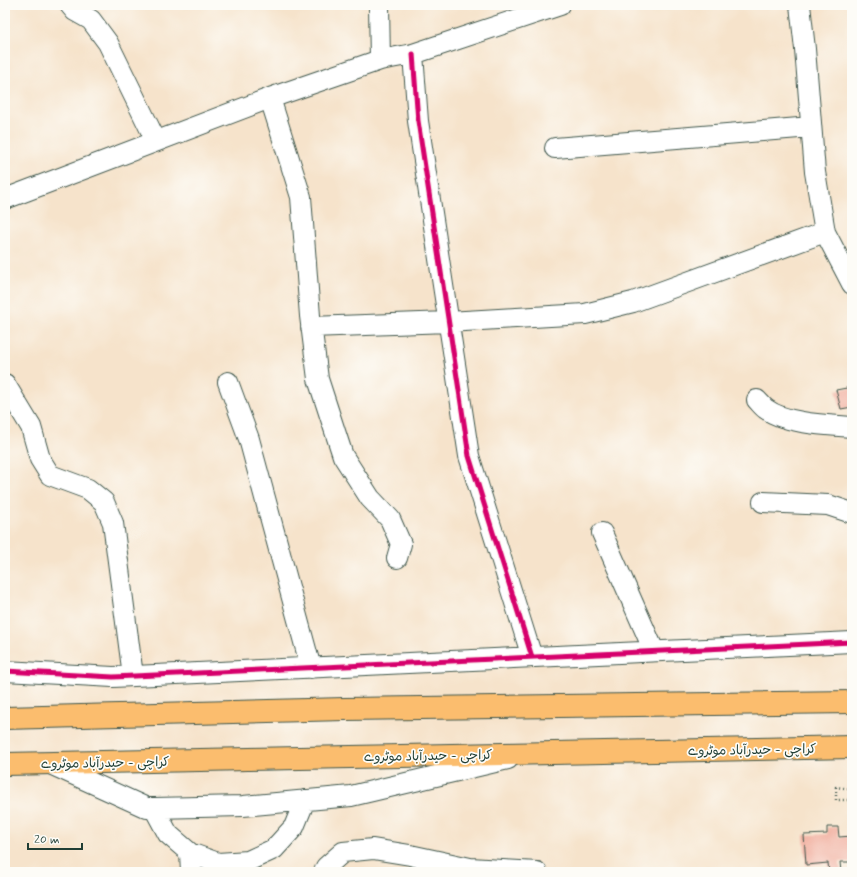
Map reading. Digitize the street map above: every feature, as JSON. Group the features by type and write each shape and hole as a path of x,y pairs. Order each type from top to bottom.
{"highway":[{"path":"5,718 353,709 852,702"},
{"name":"کراچی - حیدرآباد موٹروے","path":"5,764 852,747"}],"street":[{"path":"70,5 75,11 91,20 108,42 156,141"},
{"path":"379,5 380,60"},
{"path":"5,199 270,98 380,60 413,54 560,5"},
{"path":"800,5 815,172 825,232 852,284"},
{"path":"413,54 418,121 469,456 532,657"},
{"path":"270,98 301,197 311,327 318,379 343,456 370,498 390,519 402,544 397,558"},
{"path":"555,148 811,127"},
{"path":"311,327 448,322 586,314 633,302 825,232"},
{"path":"228,382 249,439 311,668"},
{"path":"5,384 31,427 40,459 50,475 88,489 104,502 113,523 133,676"},
{"path":"757,400 766,410 787,418 809,423 852,427"},
{"path":"763,502 828,505 852,513"},
{"path":"602,533 654,651"},
{"path":"5,671 113,677 852,642"},
{"path":"48,763 147,808 154,808 243,806 351,796 536,753"},
{"path":"154,808 168,834 191,863 218,863 247,867 274,849 294,827 305,800"},
{"path":"324,872 326,867 343,852 373,849 410,855 470,868 537,872"}],"path":[{"path":"852,789 836,787 836,800 852,800"}],"building":[{"path":"852,387 852,407 841,409 836,390"},
{"path":"827,827 838,827 839,837 852,836 852,862 840,862 841,872 829,872 828,863 806,865 804,835 827,834"}],"cycle path":[{"path":"413,54 418,121 469,456 532,657"},
{"path":"5,671 113,677 852,642"}]}
